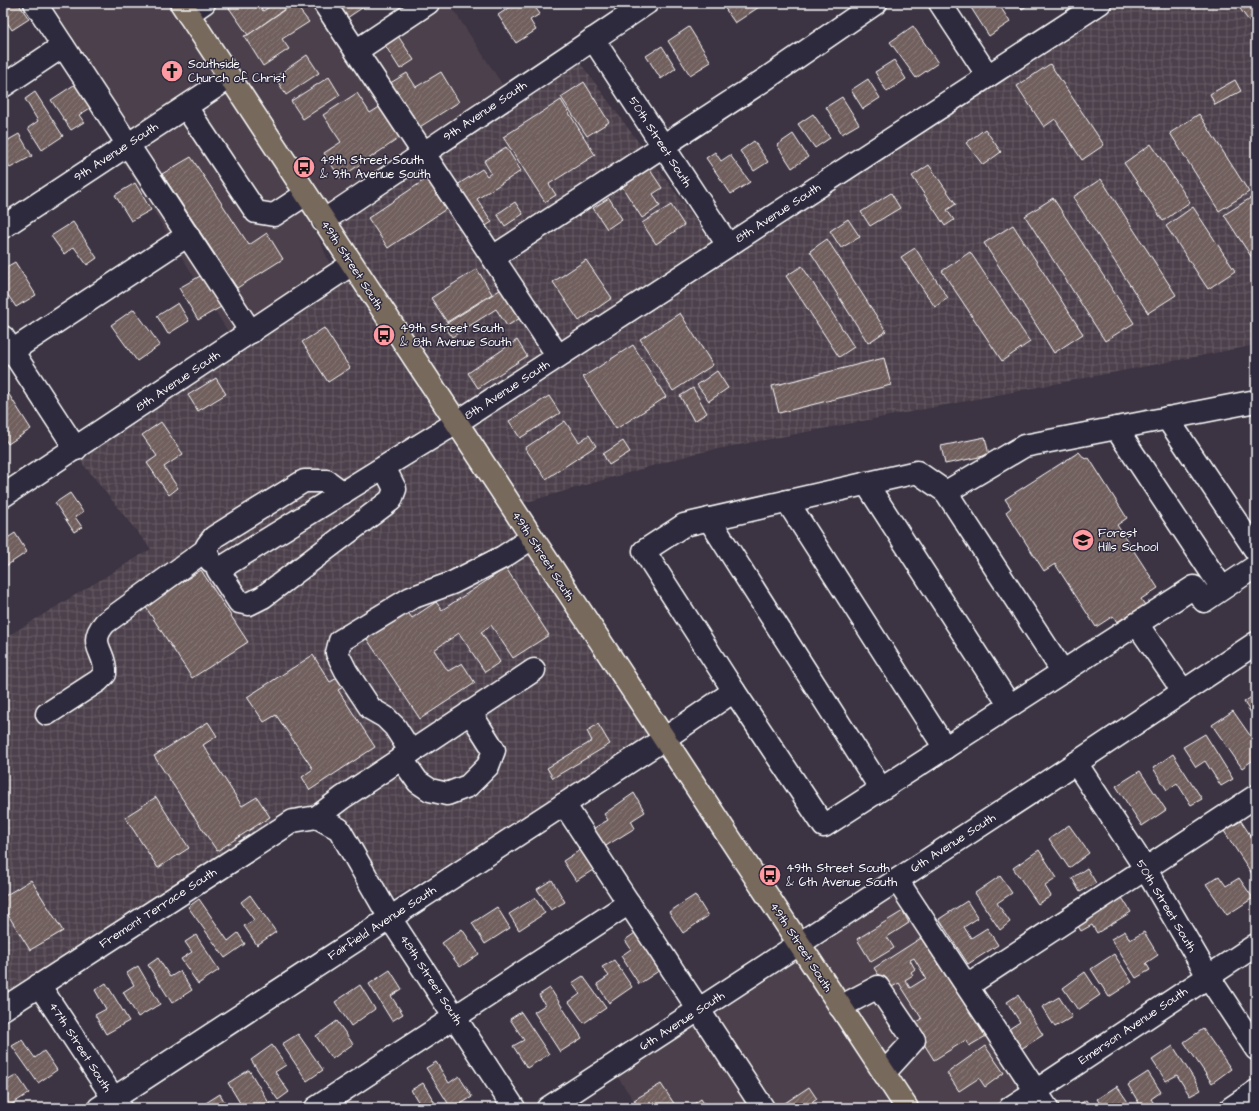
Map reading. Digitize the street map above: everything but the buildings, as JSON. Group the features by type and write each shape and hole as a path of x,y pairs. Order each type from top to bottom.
{"main road":[{"name":"49th Street South","path":"191,7 229,78 907,1108"}],"street":[{"path":"35,3 251,332"},
{"path":"324,3 558,356"},
{"path":"356,51 428,3"},
{"name":"9th Avenue South","path":"323,221 647,3"},
{"path":"493,257 764,80 876,3"},
{"path":"940,3 988,76"},
{"name":"8th Avenue South","path":"218,570 456,423 1100,3"},
{"name":"50th Street South","path":"593,39 728,245"},
{"path":"3,86 63,46"},
{"name":"9th Avenue South","path":"3,227 229,78"},
{"path":"186,107 256,212 274,215 306,194"},
{"path":"76,449 6,347 188,235"},
{"name":"8th Avenue South","path":"3,496 76,449 352,264"},
{"path":"946,492 1024,446 1256,401"},
{"path":"1167,418 1256,551"},
{"path":"1116,428 1222,588"},
{"path":"343,492 326,480 304,481 214,537 207,546 207,555 239,602 249,604 263,597 391,500 395,489 384,467"},
{"path":"1063,672 946,492 917,472 684,525 644,550 734,691 824,826 1063,672 1194,587 1204,601 1256,566"},
{"path":"866,483 1010,706"},
{"path":"787,501 945,748"},
{"path":"709,519 881,789"},
{"path":"470,712 494,750 488,766 468,786 448,794 430,790 418,782 395,727 385,717 371,709 346,671 337,653 340,641 411,598 452,583 503,557 532,538"},
{"path":"48,714 98,681 105,674 104,660 96,643 98,632 105,624 207,549"},
{"path":"1137,624 1183,691"},
{"name":"6th Avenue South","path":"548,1108 1076,763 1256,643"},
{"path":"317,817 342,798 534,670"},
{"name":"Fairfield Avenue South","path":"111,1105 390,918 664,739 734,691"},
{"name":"50th Street South","path":"1076,763 1145,868 1208,976 1256,1049"},
{"path":"967,986 1256,796"},
{"path":"564,804 763,1108"},
{"name":"48th Street South","path":"317,817 339,829 390,918 514,1108"},
{"name":"Fremont Terrace South","path":"3,1009 293,821 317,817"},
{"path":"897,880 1042,1100"},
{"path":"316,1108 628,902"},
{"name":"Emerson Avenue South","path":"1010,1108 1042,1100 1208,976 1256,945"},
{"name":"47th Street South","path":"39,985 111,1105"},
{"path":"840,1007 878,987 914,1040 884,1073"},
{"path":"1231,1108 1256,1091"}],"shaded area":[{"path":"25,3 170,3 217,74 112,144"},
{"path":"221,3 326,3 354,41 410,3 449,3 504,87 325,208 200,17"},
{"path":"1118,3 1256,3 1256,345 697,453 523,503 468,426"},
{"path":"578,60 711,241 714,239 716,242 458,410 336,224"},
{"path":"228,90 311,219 331,267 230,335 122,160"},
{"path":"350,277 652,736 555,799 390,900 318,808 312,805 311,808 308,805 3,998 3,639 151,549 79,459"},
{"path":"895,893 1031,1083 993,1108 918,1108 811,947"},
{"path":"797,957 897,1108 639,1108 616,1075"}],"place":[{"name":"Southside Church of Christ","path":"172,71"},
{"name":"49th Street South & 9th Avenue South","path":"304,167"},
{"name":"49th Street South & 8th Avenue South","path":"384,335"},
{"name":"Forest Hills School","path":"1083,540"},
{"name":"49th Street South & 6th Avenue South","path":"770,875"}]}
